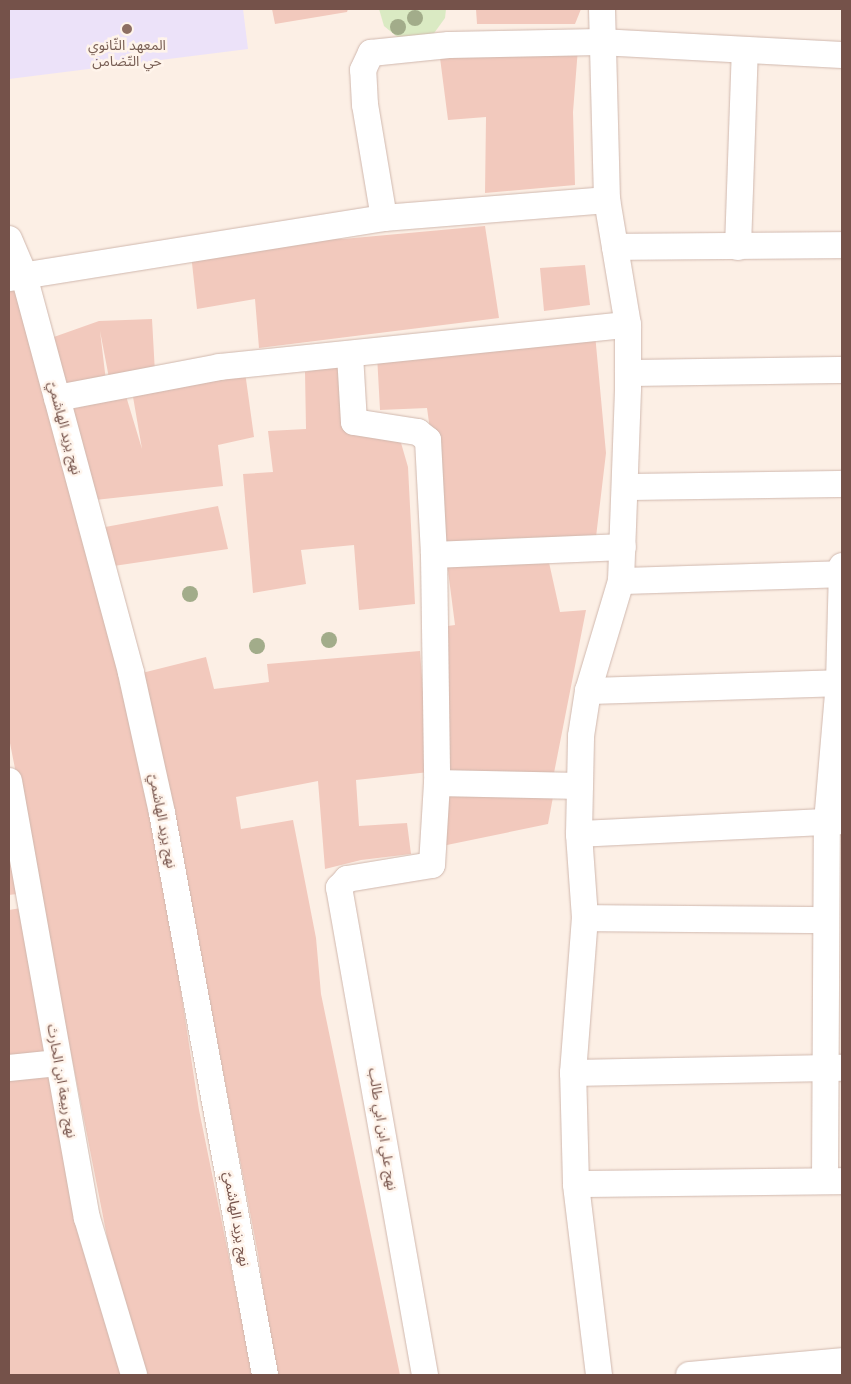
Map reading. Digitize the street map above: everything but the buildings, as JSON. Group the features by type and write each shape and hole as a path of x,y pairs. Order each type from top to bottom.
{"street":[{"path":"599,1375 576,1184 573,1073 585,918 579,834 581,736 588,691 621,581 626,487 628,373 628,324 607,200 600,42 602,9"},
{"path":"384,218 365,105 363,70 371,53 449,45 600,42 842,55"},
{"path":"738,247 745,50"},
{"path":"16,277 384,218 607,200"},
{"name":"نهج يزيد الهاشميّ","path":"9,239 16,277 57,398 131,673 162,813 265,1375"},
{"path":"615,247 842,245"},
{"path":"57,398 219,367 350,355 628,324"},
{"path":"350,355 354,422 418,432 428,440 434,555 437,783 580,786"},
{"path":"628,373 842,370"},
{"path":"626,487 842,484"},
{"path":"434,555 623,547"},
{"path":"576,1184 834,1181 834,1068 825,920 834,821 842,566"},
{"path":"621,581 842,574"},
{"path":"588,691 839,683"},
{"name":"نهج ربيعة ابن الحارث","path":"9,781 20,902 58,1063 87,1218 134,1375"},
{"name":"نهج علي ابن ابي طالب","path":"425,1375 341,883 346,879 432,865 437,783"},
{"path":"579,834 834,821"},
{"path":"585,918 825,920"},
{"path":"9,1068 58,1063"},
{"path":"573,1073 834,1068"},
{"path":"689,1375 775,1371 842,1360"}],"shaded area":[{"name":"المعهد الثّانوي حي التّضامن","path":"9,9 243,9 248,49 9,79"}],"green space":[{"path":"379,9 446,9 445,18 432,36 401,40 384,26"}],"place":[{"name":"المعهد الثّانوي حي التّضامن","path":"127,29"}]}
